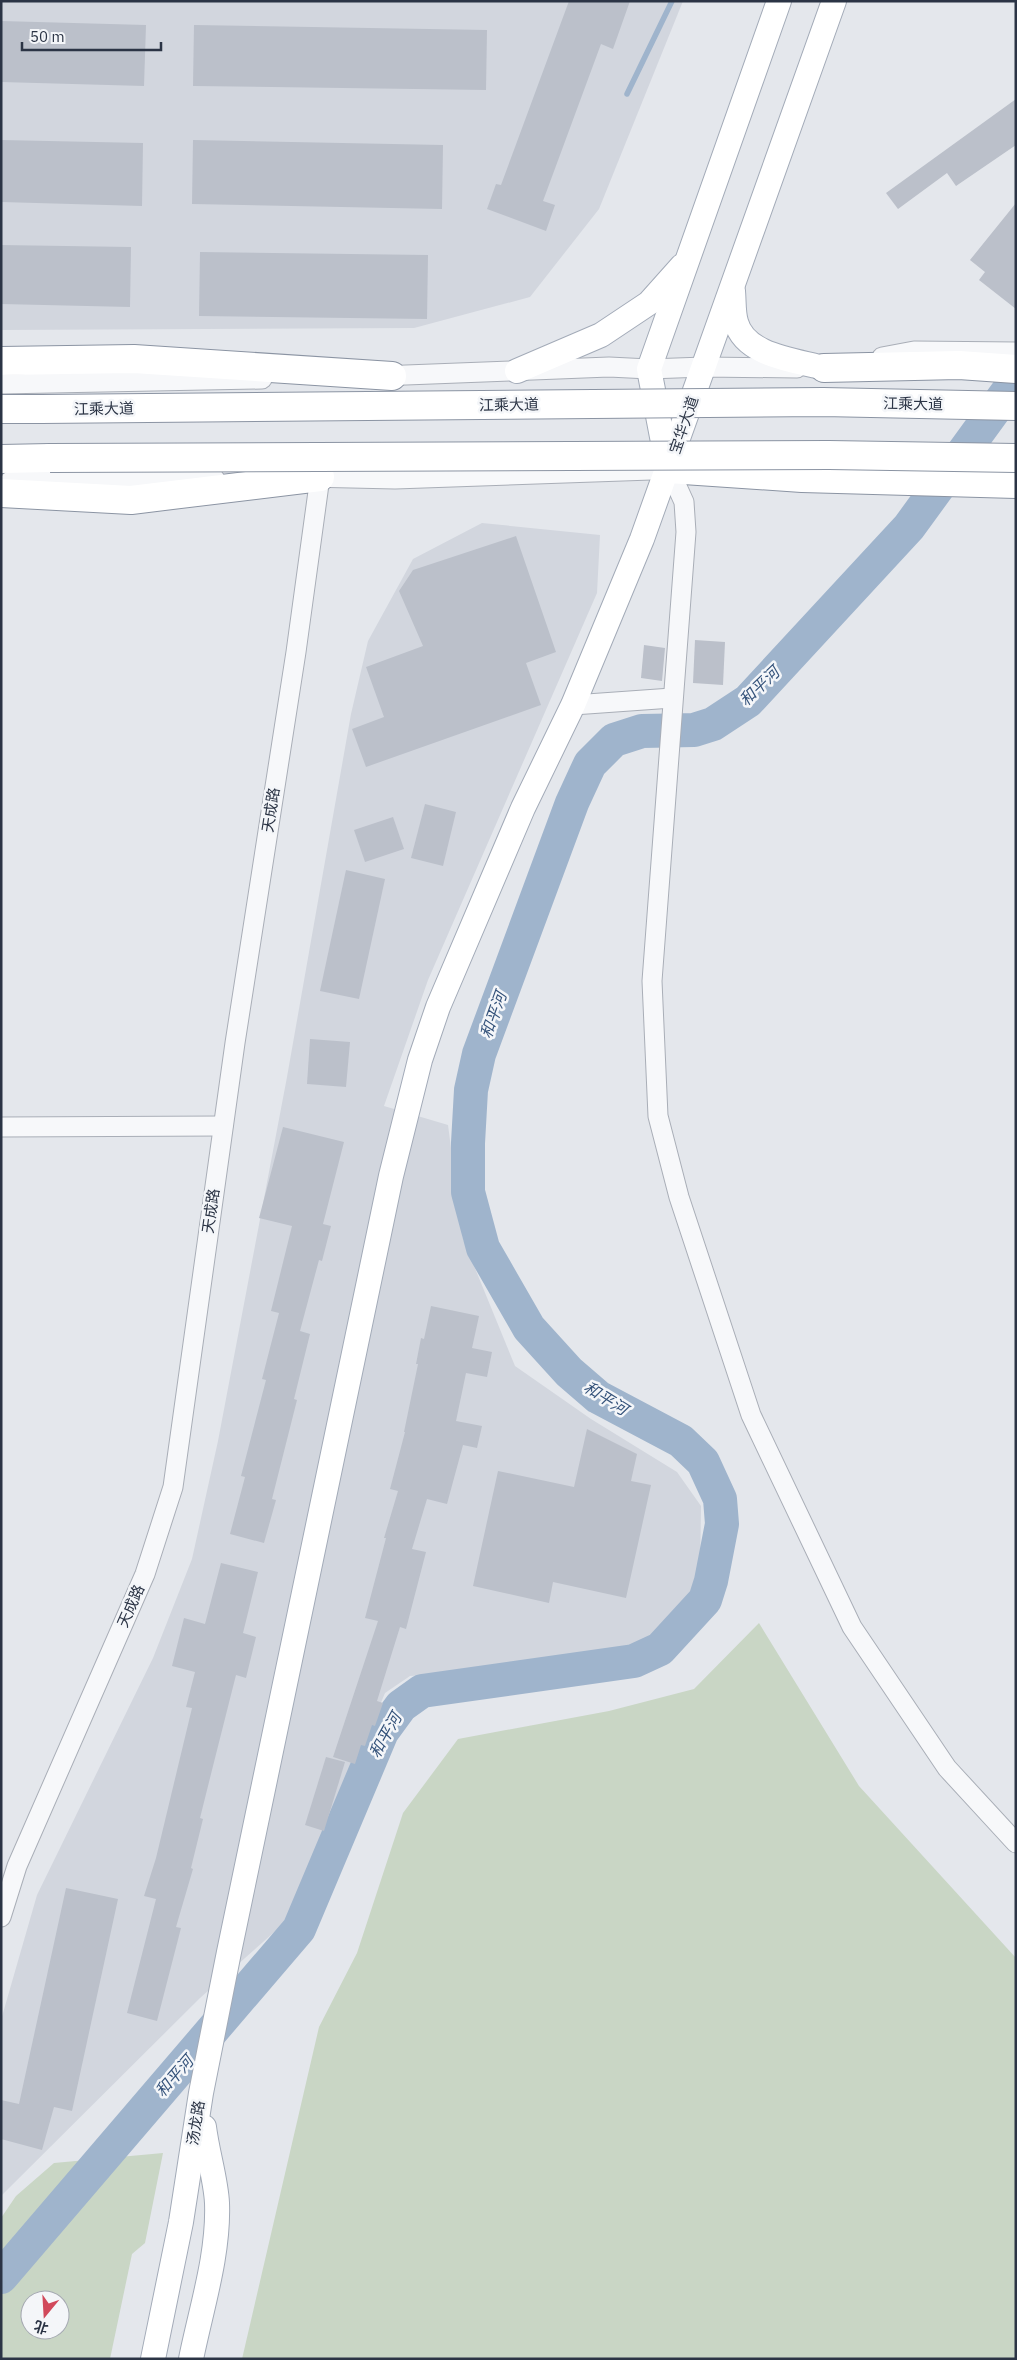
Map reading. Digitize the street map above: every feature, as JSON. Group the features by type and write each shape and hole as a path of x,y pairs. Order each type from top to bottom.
{"highway":[{"path":"824,368 959,365 1012,358"},
{"path":"1,361 134,359 392,376"},
{"name":"江乘大道","path":"1,409 823,402 1016,406"},
{"path":"1,459 614,455 829,455 1016,458"},
{"path":"669,469 802,478 912,475 1016,484"},
{"path":"1,493 131,500 320,477"}],"main road":[{"path":"650,369 779,1"},
{"name":"宝华大道","path":"669,469 834,1"},
{"path":"517,371 600,335 649,303 687,261"},
{"path":"733,285 736,322 745,339 762,351 824,368"},
{"name":"宝华大道","path":"650,369 669,469"},
{"path":"201,2093 334,1445 406,1110 438,1007 522,808 573,705 669,469"},
{"name":"汤龙路","path":"153,2359 181,2222 201,2093"},
{"name":"汤龙路","path":"190,2359 213,2254 217,2203 207,2152 201,2093"}],"street":[{"path":"1,384 392,376 609,367 650,369 704,367 824,368 1016,379"},
{"path":"1,482 320,477 395,479 669,469 684,502 686,532 668,748 652,981 658,1116 679,1197 751,1415 852,1627 947,1768 1016,1843"},
{"path":"912,475 1016,472"},
{"name":"天成路","path":"1,1917 17,1866 145,1574 173,1488 223,1126 296,652 320,477"},
{"path":"573,705 672,706"},
{"path":"1,1127 223,1126"}],"shaded area":[{"path":"1,1 683,1 599,209 530,297 414,328 1,330"},
{"path":"482,523 600,535 597,593 428,980 384,1106 448,1125 463,1239 515,1366 591,1419 677,1472 701,1506 700,1577 667,1633 608,1662 410,1676 385,1693 290,1918 200,1998 1,2196 1,2020 37,1895 153,1658 192,1559 218,1441 287,1077 351,714 368,641 413,559"}],"green space":[{"path":"759,1623 859,1786 1016,1958 1016,2359 242,2359 319,2027 357,1953 403,1813 458,1739 609,1711 694,1689"},
{"path":"163,2153 145,2243 132,2254 110,2359 1,2359 1,2218 16,2196 54,2163"}],"building":[{"path":"569,1 630,1 613,49 601,44 543,201 555,205 546,231 487,209 496,184 501,185"},
{"path":"1,21 146,25 144,86 1,82"},
{"path":"194,25 487,30 486,90 193,86"},
{"path":"1016,99 1016,145 956,186 947,173 898,209 886,193"},
{"path":"1,140 143,143 142,206 1,202"},
{"path":"193,140 443,145 442,209 192,204"},
{"path":"1016,203 1016,309 979,280 985,272 970,260"},
{"path":"1,245 131,247 130,307 1,304"},
{"path":"200,252 428,255 427,319 199,316"},
{"path":"516,536 556,652 526,663 541,705 366,767 352,729 384,717 366,667 423,646 399,591 413,570"},
{"path":"695,640 725,642 723,685 693,683"},
{"path":"644,645 665,648 662,681 641,678"},
{"path":"425,804 456,812 443,866 411,858"},
{"path":"393,817 404,849 365,862 354,830"},
{"path":"346,870 385,879 359,999 320,991"},
{"path":"310,1039 350,1042 346,1087 307,1084"},
{"path":"283,1127 344,1142 323,1224 331,1226 322,1261 319,1260 300,1331 310,1334 294,1399 297,1400 272,1499 276,1500 264,1543 230,1534 245,1477 241,1476 266,1380 262,1379 279,1313 271,1311 292,1226 259,1218"},
{"path":"431,1306 479,1316 472,1348 492,1352 487,1377 466,1373 456,1421 482,1426 477,1448 463,1445 447,1504 427,1499 412,1549 426,1552 406,1629 400,1627 377,1701 383,1703 375,1726 372,1725 365,1746 361,1745 355,1764 333,1757 378,1621 365,1618 386,1538 384,1538 398,1491 390,1489 405,1432 421,1338 424,1339"},
{"path":"587,1429 637,1454 631,1481 651,1485 626,1598 553,1582 549,1603 473,1586 498,1471 574,1487"},
{"path":"221,1563 258,1572 243,1633 256,1637 246,1678 236,1675 200,1818 203,1819 191,1868 193,1869 176,1927 181,1928 157,2021 127,2013 156,1899 144,1896 156,1858 192,1708 186,1707 195,1672 172,1666 184,1618 205,1624"},
{"path":"326,1757 345,1762 324,1831 305,1825"},
{"path":"66,1888 118,1899 72,2111 54,2107 42,2150 1,2139 1,2100 19,2104"}],"waterway":[{"path":"627,94 672,1"},
{"name":"和平河","path":"1,2277 299,1929 382,1732 401,1706 422,1691 634,1661 660,1649 705,1600 711,1581 722,1524 720,1499 703,1462 681,1441 598,1397 569,1372 529,1328 483,1248 468,1192 471,1090 479,1054 572,803 590,764 614,740 642,731 694,730 713,724 748,701 909,527 1016,380"}]}
